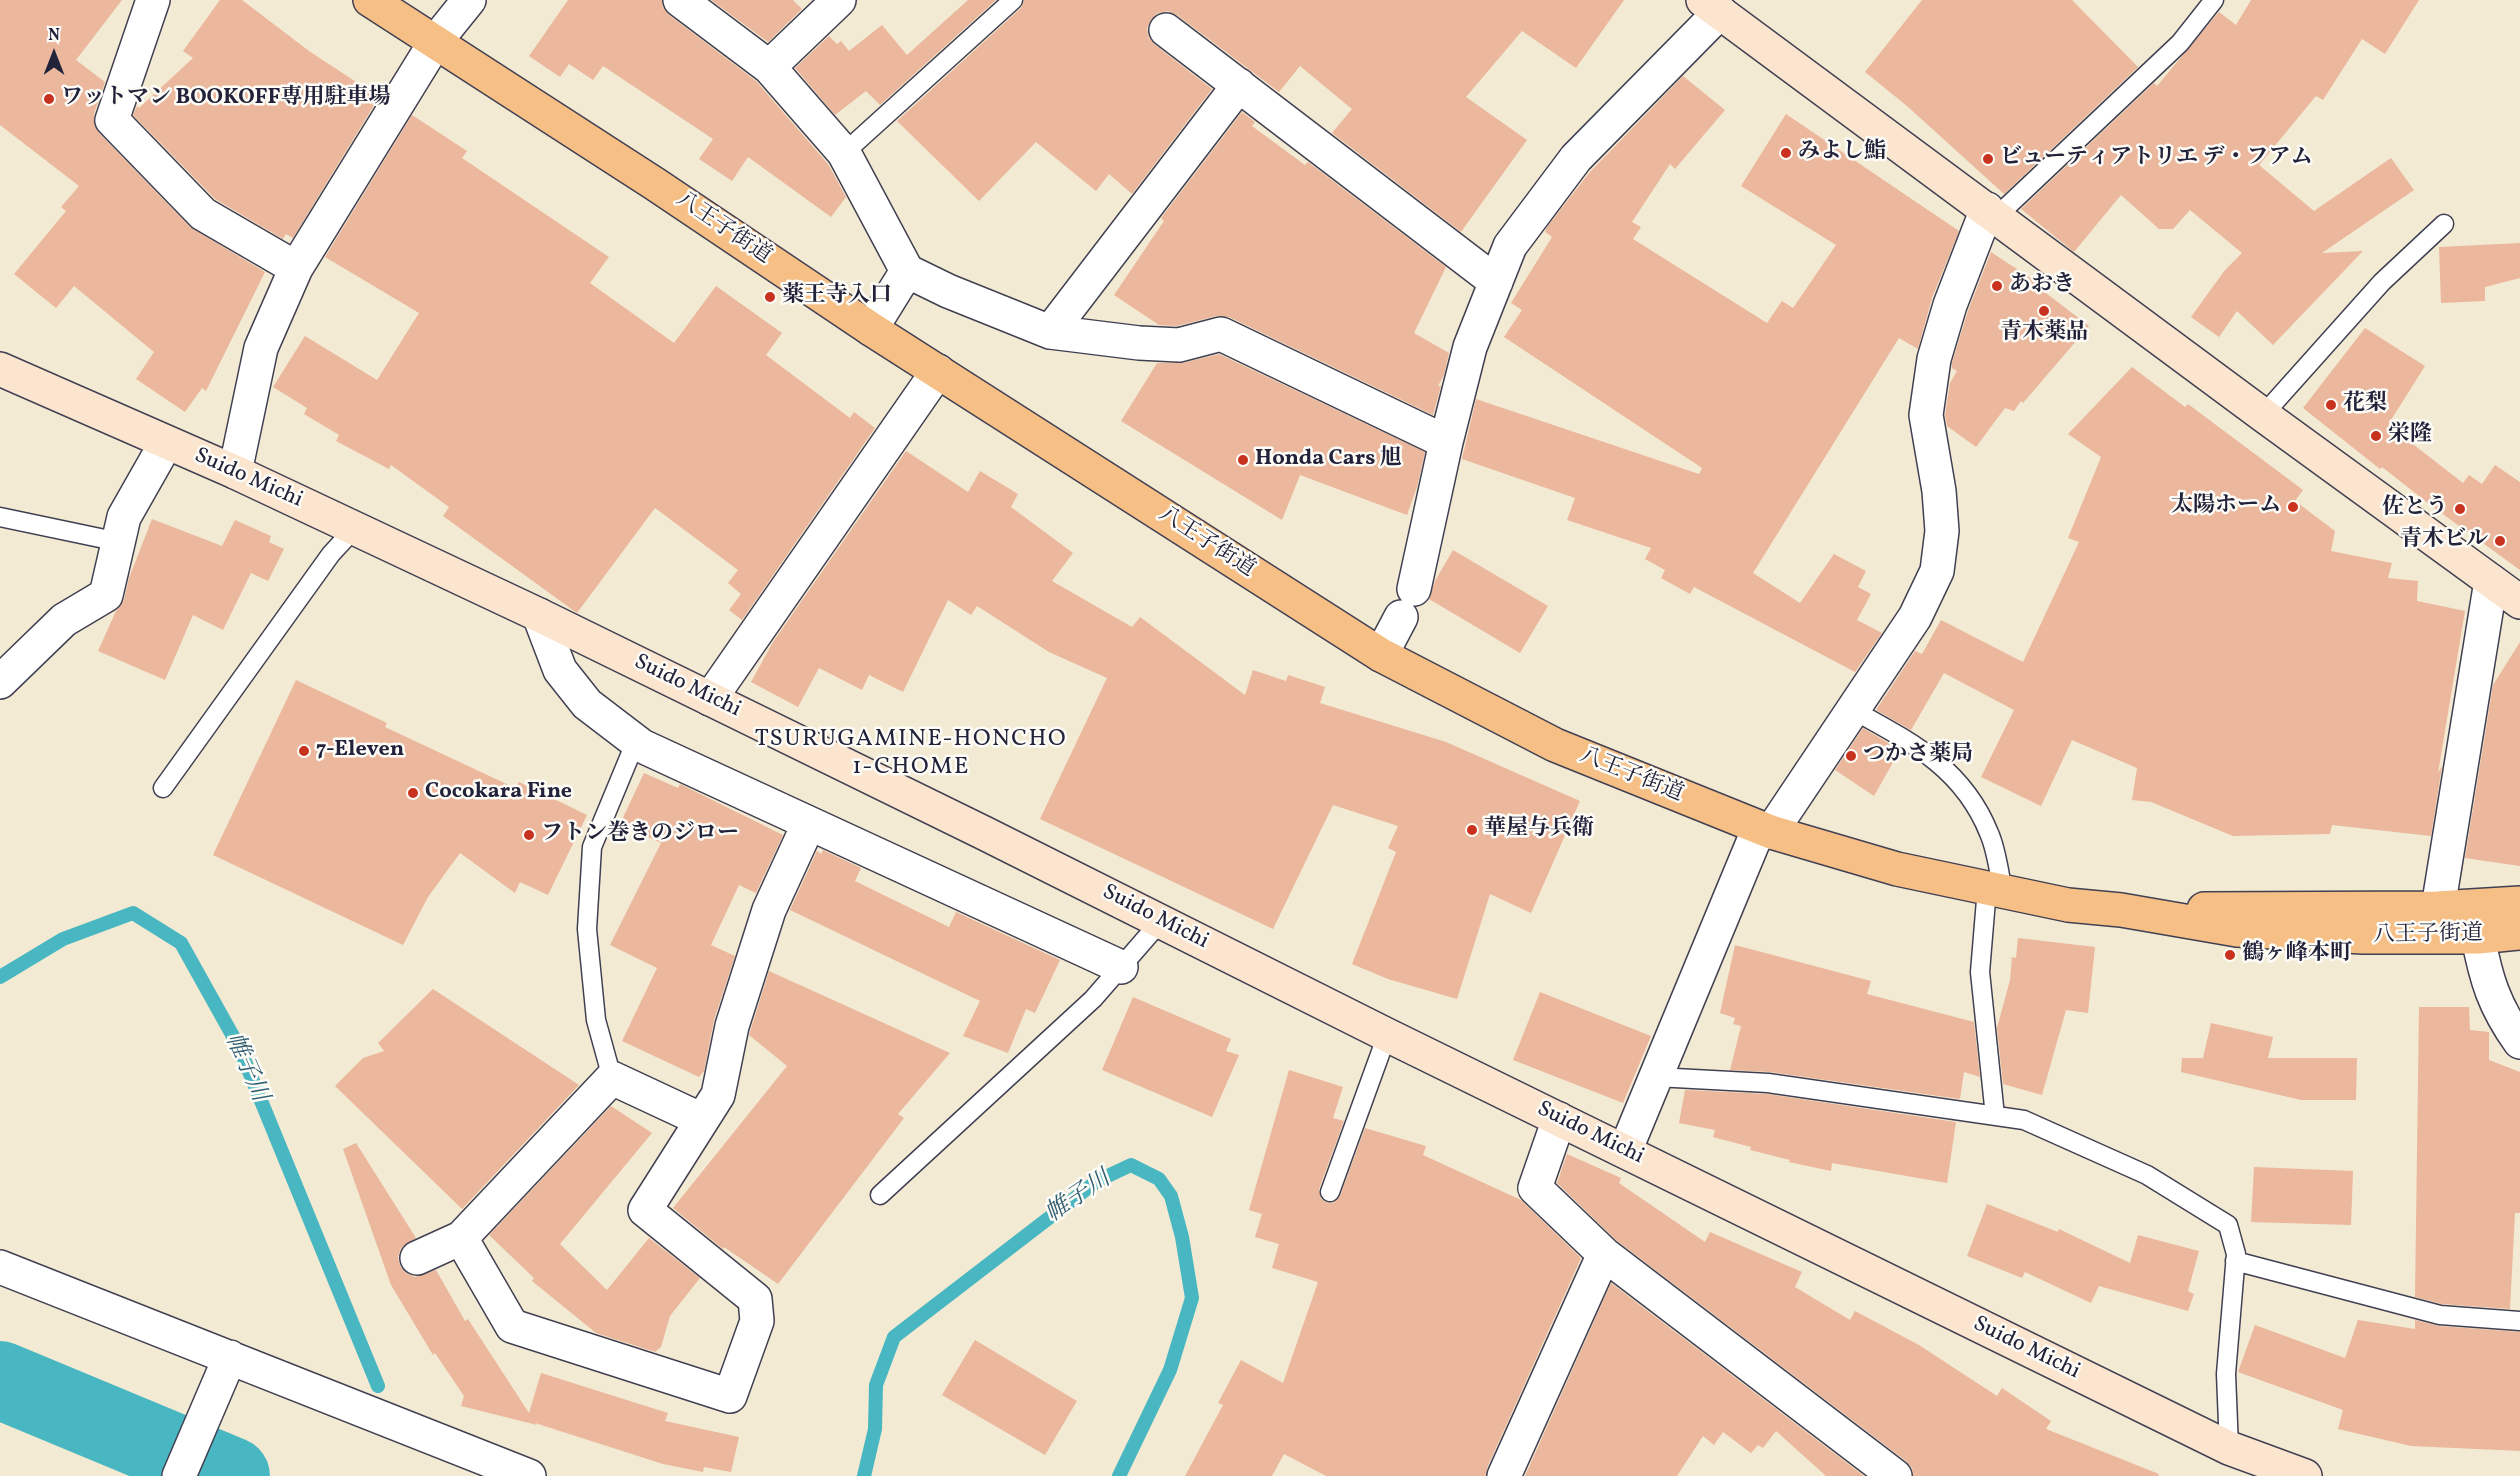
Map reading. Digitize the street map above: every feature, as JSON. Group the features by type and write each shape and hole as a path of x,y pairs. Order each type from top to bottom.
{"highway":[{"name":"八王子街道","path":"370,0 436,41 871,329 1381,655 1555,746 1765,830 1897,869 2068,905 2121,910 2237,930 2363,937 2478,937 2520,933"},
{"name":"八王子街道","path":"2121,910 2438,908 2520,903"}],"street":[{"path":"153,0 112,120 202,214 296,268"},
{"path":"235,472 261,348 296,268 436,41 469,0"},
{"path":"680,0 768,67 844,153 907,272 1050,332 1138,343 1179,345 1221,334 1446,442"},
{"path":"768,67 839,0"},
{"path":"1381,655 1408,603 1470,347 1510,246 1576,158 1712,6 2263,415 2520,602"},
{"path":"1166,30 1496,282"},
{"path":"1050,332 1239,86"},
{"path":"1625,1152 1765,830 1853,710 1915,617 1937,571 1942,531 1939,491 1926,415 1934,359 1950,305 1992,212"},
{"path":"871,329 907,272"},
{"name":"Suido Michi","path":"0,369 235,472 539,615 1161,921 1387,1035 2229,1448 2262,1469 2305,1476"},
{"path":"710,699 938,371"},
{"path":"0,682 64,620 106,595 124,517 166,443"},
{"path":"2438,908 2491,581"},
{"path":"539,615 560,670 587,704 642,746 1121,967"},
{"path":"461,1238 512,1326 730,1396 757,1321 755,1299 645,1210 718,1095 732,1026 769,910 809,823"},
{"path":"2478,937 2486,976 2498,1007 2502,1017 2520,1042"},
{"path":"417,1258 461,1238 612,1078 702,1120"},
{"path":"1559,1119 1534,1188 1604,1254 1895,1476"},
{"path":"1504,1476 1604,1254"},
{"path":"0,1267 529,1476"},
{"path":"179,1476 230,1357"}],"lane":[{"path":"844,153 1013,0"},
{"path":"1992,212 2180,44 2214,0"},
{"path":"2263,415 2382,282 2444,224"},
{"path":"0,518 118,542"},
{"path":"163,788 331,554 355,528"},
{"path":"1853,710 1903,738 1945,768 1973,798 1990,835 1995,890 1980,972 1995,1116"},
{"path":"612,1078 596,1020 587,929 592,847 636,741"},
{"path":"880,1195 1093,999 1161,921"},
{"path":"1330,1192 1387,1035"},
{"path":"1656,1077 1768,1083 2024,1120 2147,1175 2228,1225 2236,1254 2226,1374 2229,1448"},
{"path":"2235,1261 2440,1315 2520,1321"}],"building":[{"path":"0,0 122,0 76,60 105,82 94,114 94,125 99,133 190,227 265,272 206,391 202,388 185,412 136,379 154,352 74,286 56,308 14,274 66,211 61,207 79,186 0,125"},
{"path":"220,0 242,0 309,51 379,97 293,238 286,234 283,239 215,199 133,115 137,106 139,108 193,58 183,51"},
{"path":"568,0 662,0 663,8 669,15 756,81 828,164 846,197 831,217 748,157 732,181 699,159 713,139 603,66 593,80 569,64 560,77 529,56"},
{"path":"711,0 793,0 802,9 768,42"},
{"path":"968,0 996,0 880,105 866,91 835,115 795,68 829,36 837,44 841,41 849,51 882,25 907,55"},
{"path":"1024,0 1624,0 1576,68 1522,31 1466,97 1527,140 1461,232 1332,133 1352,109 1300,66 1279,92 1177,15 1168,11 1158,13 1151,19 1147,28 1149,38 1212,89 1132,194 1109,174 1096,191 1036,142 979,201 897,121 1021,8"},
{"path":"1922,0 2072,0 2138,67 2004,194 1907,106 1865,72"},
{"path":"2251,0 2419,0 2385,54 2362,39 2323,100 2316,96 2259,165 2314,211 2391,158 2414,190 2322,253 2363,251 2273,345 2237,311 2219,337 2191,317 2225,270 2242,253 2190,210 2173,229 2159,229 2121,195 2074,252 2021,209 2154,83 2157,86 2219,12 2236,25"},
{"path":"1683,76 1725,110 1675,169 1670,164 1632,222 1641,227 1633,239 1767,323 1782,301 1793,308 1836,245 1741,186 1786,114 1959,231 1932,298 1918,349 1899,338 1753,573 1800,603 1834,554 1866,571 1858,587 1871,594 1857,620 1882,633 1855,672 1694,587 1690,594 1661,578 1665,570 1645,559 1651,548 1567,520 1575,498 1462,459 1476,399 1699,474 1702,468 1504,337 1522,310 1511,303 1552,237 1545,232 1547,227 1589,173"},
{"path":"1242,112 1255,122 1252,126 1305,165 1308,162 1446,267 1414,333 1449,353 1444,375 1438,386 1441,386 1433,415 1229,317 1216,316 1177,326 1159,325 1114,295 1164,221 1161,218"},
{"path":"412,115 467,151 462,158 609,257 590,283 674,343 716,286 782,333 766,355 850,418 854,412 875,428 742,620 729,610 741,594 728,583 738,570 655,508 577,613 443,516 449,507 391,465 389,469 336,441 339,435 304,414 307,408 273,387 305,336 377,380 419,313 325,257"},
{"path":"2520,243 2520,278 2485,287 2485,301 2441,303 2439,247"},
{"path":"1991,252 2044,287 2042,290 2089,326 2023,403 2021,401 2014,411 2005,408 1976,447 1947,426 1945,415 1950,383 1957,371 1952,368 1952,363 1968,311"},
{"path":"2365,328 2425,366 2391,420 2408,434 2405,438 2463,483 2469,475 2482,484 2495,465 2520,482 2520,570 2382,467 2380,469 2303,408"},
{"name":"Honda Cars 旭","path":"1219,354 1425,452 1417,487 1407,515 1300,475 1282,520 1121,421 1157,363 1183,363"},
{"path":"2132,367 2185,407 2188,404 2303,490 2295,501 2335,531 2331,551 2392,563 2388,578 2418,581 2417,601 2465,611 2438,773 2442,766 2431,836 2332,825 2330,834 2233,836 2151,802 2132,800 2137,768 2072,740 2041,806 1981,777 2014,710 1944,673 1911,730 1876,710 1915,651 1922,654 1941,620 2023,662 2079,542 2068,538 2101,457 2068,434"},
{"path":"906,451 968,492 980,471 1018,494 1011,507 1073,553 1052,581 1132,627 1140,617 1245,695 1253,670 1286,681 1288,675 1325,687 1320,703 1446,742 1580,801 1531,913 1490,894 1457,999 1388,979 1352,964 1396,852 1388,848 1398,826 1333,805 1273,929 1040,819 1107,678 1049,652 977,606 971,615 948,600 903,692 869,675 862,690 819,668 798,707 751,682 773,642"},
{"path":"152,519 222,546 235,520 271,536 269,542 284,549 268,581 251,573 223,630 193,615 165,680 98,651 116,611 124,600 129,578"},
{"path":"1453,550 1548,606 1520,653 1429,599 1435,581"},
{"path":"2520,642 2520,866 2465,858 2493,685"},
{"path":"296,680 387,723 385,727 515,788 519,782 587,815 548,895 520,882 515,893 460,853 428,897 403,945 213,855"},
{"path":"1863,728 1900,750 1874,796 1835,770"},
{"path":"644,773 678,788 680,784 783,835 756,893 739,885 711,945 735,956 714,1020 704,1071 699,1077 622,1041 657,968 610,945 661,843 620,824"},
{"path":"823,850 861,868 855,881 949,927 956,912 1060,960 1035,1013 1026,1009 1008,1053 963,1036 980,1001 790,910 817,851 821,854"},
{"path":"2018,938 2095,947 2088,1013 2066,1010 2042,1095 2003,1084 1997,1028 2010,980 2012,957 2016,958"},
{"path":"1735,945 1871,981 1867,994 1974,1022 1980,1077 1964,1072 1960,1099 1770,1072 1730,1070 1741,1026 1733,1024 1735,1018 1720,1013"},
{"path":"769,971 950,1053 898,1114 904,1118 778,1284 724,1247 723,1249 673,1208 787,1066 749,1035"},
{"path":"433,989 579,1085 462,1209 335,1086 363,1058 384,1051 378,1043"},
{"path":"1540,992 1651,1036 1623,1103 1513,1060"},
{"path":"1133,997 1231,1039 1226,1051 1239,1055 1212,1117 1102,1070"},
{"path":"2419,1007 2469,1007 2470,1030 2489,1032 2489,1060 2520,1072 2520,1213 2515,1213 2510,1309 2442,1304 2415,1297"},
{"path":"2211,1023 2273,1037 2268,1058 2357,1058 2356,1100 2301,1100 2181,1072 2182,1058 2203,1058"},
{"path":"1289,1070 1343,1087 1333,1118 1344,1121 1319,1189 1321,1199 1333,1203 1340,1196 1365,1128 1426,1146 1423,1155 1521,1200 1581,1258 1487,1468 1486,1476 1326,1476 1284,1454 1272,1476 1185,1476 1223,1405 1218,1403 1241,1360 1283,1383 1318,1282 1272,1268 1279,1244 1255,1237 1262,1214 1249,1210"},
{"path":"1685,1090 1767,1094 1956,1122 1947,1183 1832,1163 1831,1171 1789,1162 1790,1160 1750,1150 1751,1147 1713,1137 1715,1130 1679,1123"},
{"path":"611,1106 652,1133 560,1244 607,1290 649,1238 700,1278 670,1316 661,1347 655,1352 596,1333 532,1281 534,1278 489,1235"},
{"path":"356,1143 416,1238 401,1248 398,1257 400,1266 406,1273 415,1277 436,1270 465,1321 468,1319 529,1413 541,1373 668,1413 665,1421 739,1437 731,1472 704,1467 703,1472 663,1464 535,1423 537,1425 461,1406 464,1396 435,1353 433,1355 391,1285 343,1149"},
{"path":"1567,1154 1621,1178 1619,1183 1705,1242 1710,1232 1802,1272 1795,1287 1850,1320 1855,1311 1919,1345 1997,1396 2002,1388 2051,1421 2046,1429 2159,1474 2158,1476 1913,1476 1912,1468 1906,1461 1616,1240 1557,1183"},
{"path":"2254,1167 2353,1171 2351,1225 2251,1222"},
{"path":"1987,1204 2058,1232 2059,1229 2130,1263 2138,1235 2199,1251 2188,1291 2194,1294 2188,1311 2099,1286 2091,1303 2025,1272 2022,1278 1967,1256"},
{"path":"1611,1283 1864,1476 1826,1476 1776,1431 1763,1448 1758,1445 1751,1453 1723,1432 1714,1445 1703,1436 1677,1476 1525,1476"},
{"path":"2358,1320 2415,1329 2415,1320 2439,1326 2520,1332 2520,1451 2411,1446 2338,1429 2343,1410 2238,1372 2255,1325 2345,1358"},
{"path":"975,1340 1077,1401 1045,1455 942,1395"}],"waterway":[{"name":"帷子川","path":"0,977 63,939 133,913 181,943 239,1047 378,1386"},
{"name":"帷子川","path":"864,1476 875,1429 876,1385 894,1337 1097,1181 1131,1165 1159,1179 1171,1196 1182,1237 1192,1298 1170,1370 1119,1476"},
{"name":"帷子川","path":"0,1380 231,1476"}],"place":[{"name":"ワットマン BOOKOFF専用駐車場","path":"49,99"},
{"name":"みよし鮨","path":"1786,153"},
{"name":"ビューティアトリエ デ・フアム","path":"1988,159"},
{"name":"あおき","path":"1997,286"},
{"name":"薬王寺入口","path":"770,297"},
{"name":"青木薬品","path":"2044,311"},
{"name":"花梨","path":"2331,405"},
{"name":"栄隆","path":"2376,436"},
{"name":"Honda Cars 旭","path":"1243,460"},
{"name":"太陽ホーム","path":"2293,507"},
{"name":"佐とう","path":"2460,509"},
{"name":"青木ビル","path":"2500,541"},
{"name":"7-Eleven","path":"304,751"},
{"name":"つかさ薬局","path":"1851,756"},
{"name":"Cocokara Fine","path":"413,793"},
{"name":"華屋与兵衛","path":"1472,830"},
{"name":"フトン巻きのジロー","path":"529,835"},
{"name":"鶴ヶ峰本町","path":"2230,955"}],"district":[{"name":"TSURUGAMINE-HONCHO 1-CHOME","path":"911,755"}]}
